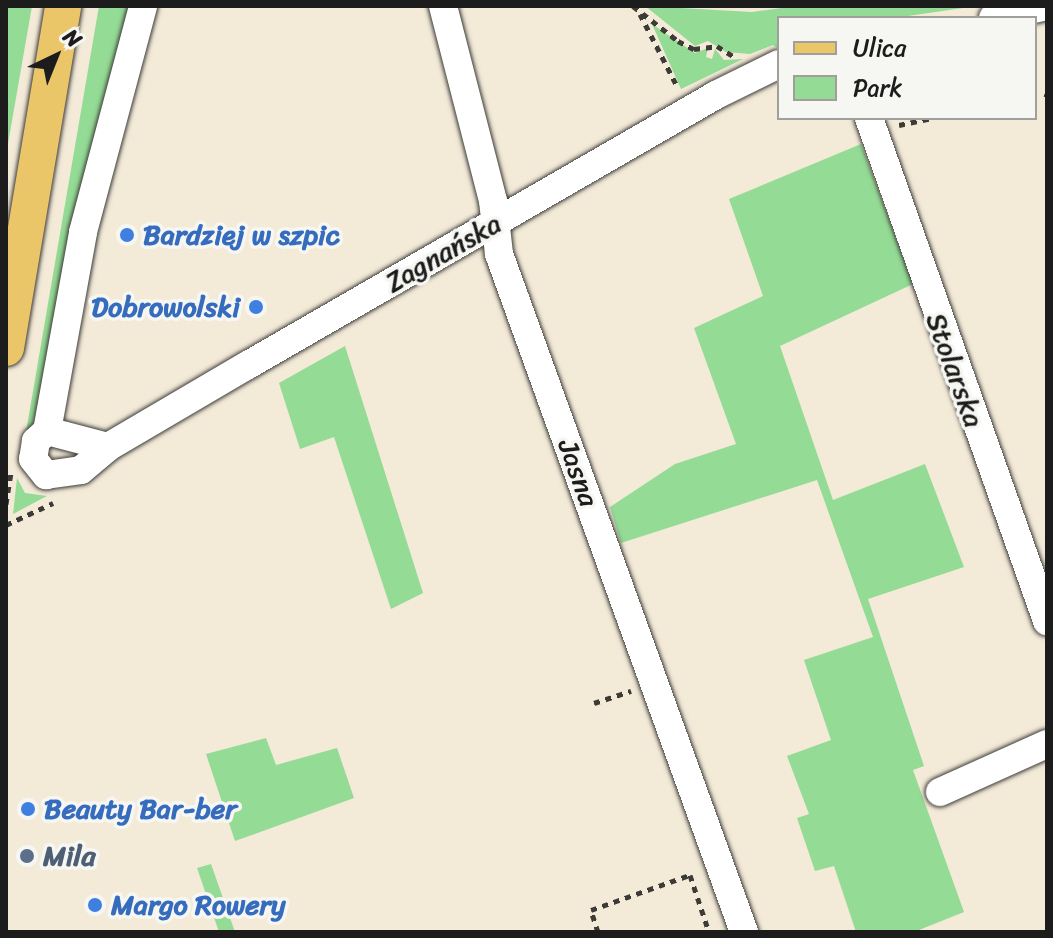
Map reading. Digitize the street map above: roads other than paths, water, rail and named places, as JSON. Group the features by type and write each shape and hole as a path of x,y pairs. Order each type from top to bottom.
{"main road":[{"path":"6,348 63,6"}],"street":[{"path":"108,447 47,431 83,232 143,6"},
{"name":"Jasna","path":"443,6 496,223 499,254 744,932"},
{"path":"1002,16 1047,6"},
{"name":"Zagnańska","path":"47,431 38,437 32,452 35,465 46,475 72,474 108,447 716,95 777,65"},
{"name":"Stolarska","path":"881,122 1047,621"},
{"path":"940,792 1047,744"}],"place":[{"name":"Bardziej w szpic","path":"127,235"},
{"name":"Dobrowolski","path":"256,307"},
{"name":"Beauty Bar-ber","path":"28,809"},
{"name":"Mila","path":"27,856"},
{"name":"Margo Rowery","path":"95,905"}]}
